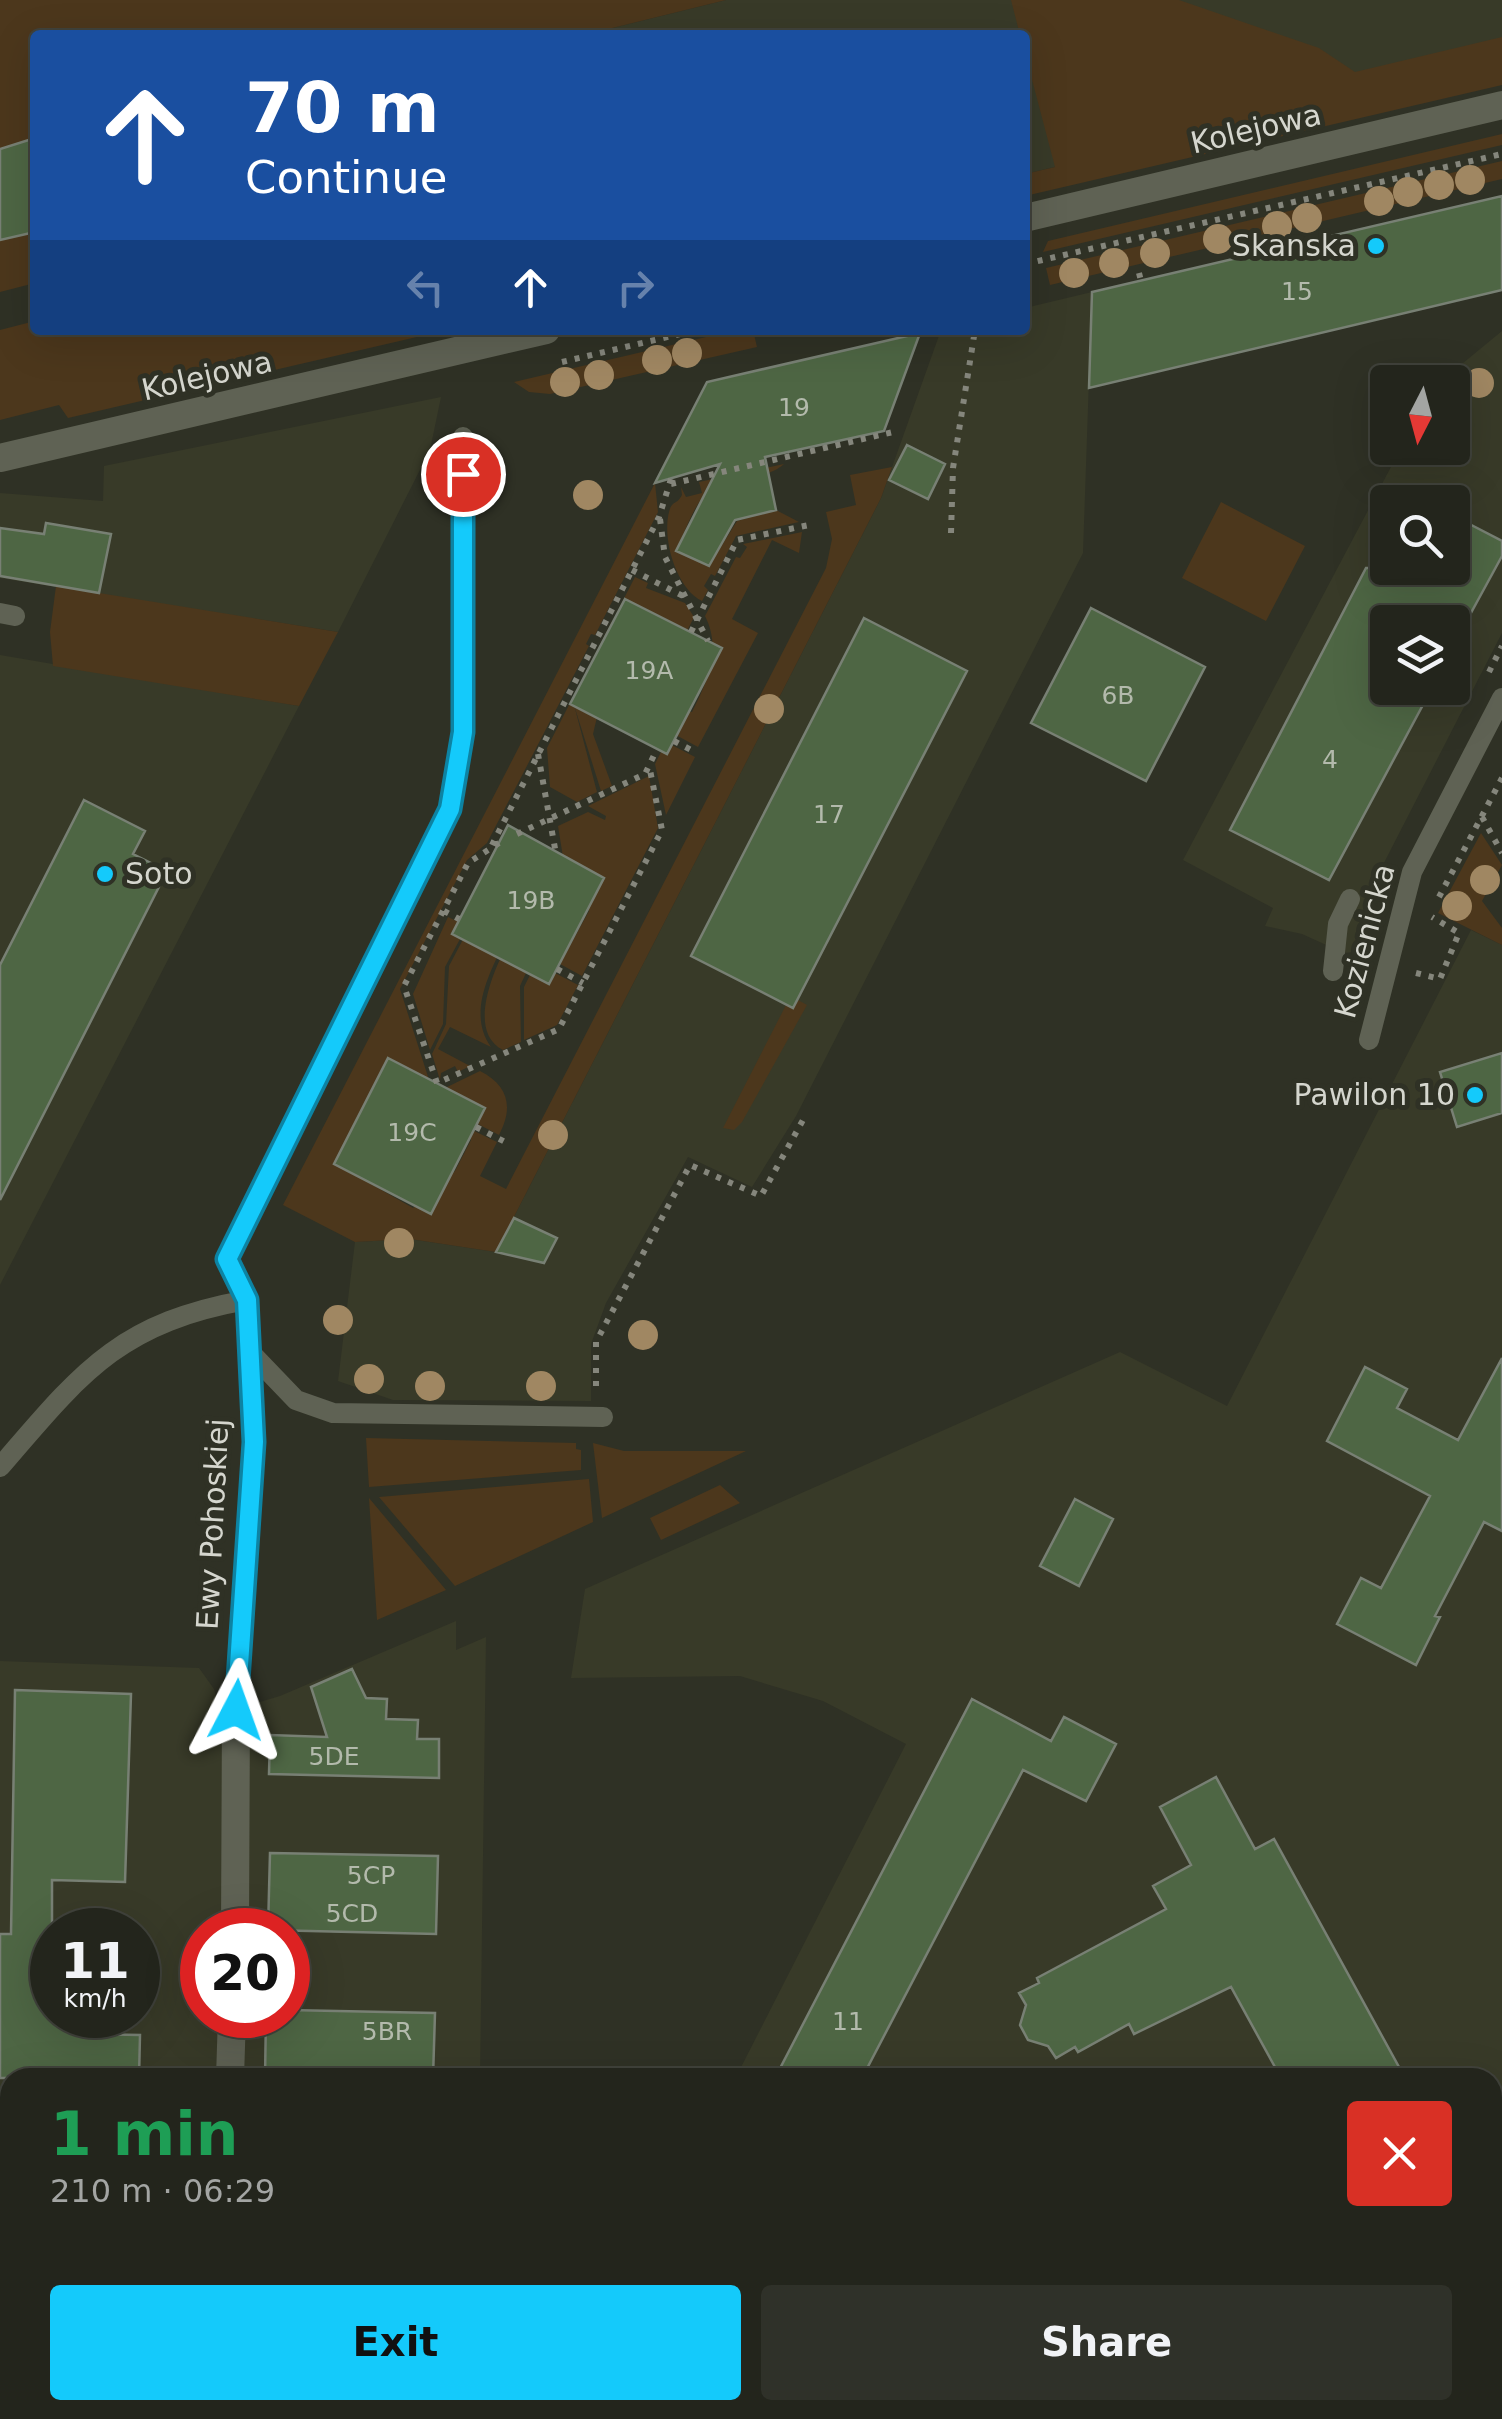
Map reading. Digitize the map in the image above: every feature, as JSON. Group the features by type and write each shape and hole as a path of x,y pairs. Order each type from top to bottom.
{"street":[{"name":"Kolejowa","path":"1030,217 1502,106"},
{"name":"Kolejowa","path":"0,458 525,335"},
{"name":"Ewy Pohoskiej","path":"235,1908 236,1710"},
{"path":"230,2068 231,2038"}],"lane":[{"name":"Ewy Pohoskiej","path":"236,1710 254,1442 247,1300 227,1259 450,809 463,732 463,438"},
{"name":"Kozienicka","path":"1369,1040 1412,872 1502,698"},
{"path":"1333,971 1338,924 1350,899"},
{"path":"0,1467 90,1366 191,1310 247,1300"},
{"path":"249,1351 296,1400 334,1413 600,1418"}],"path":[{"path":"1030,263 1502,154"},
{"path":"546,366 676,335"},
{"path":"951,533 953,468 974,335"},
{"path":"649,765 662,830 559,1029 437,1083 404,986 468,863 496,845 538,753 613,616 671,482 893,432"},
{"path":"659,517 665,557 708,641"},
{"path":"691,632 736,540 814,524"},
{"path":"632,570 687,598"},
{"path":"674,741 695,752"},
{"path":"517,834 644,774 657,749"},
{"path":"538,753 556,854"},
{"path":"1412,990 1415,973 1440,978 1460,933 1433,922 1432,910 1502,778"},
{"path":"1482,817 1502,853"},
{"path":"444,911 459,919"},
{"path":"558,969 583,982"},
{"path":"600,1418 596,1342 690,1165 761,1196 804,1120"},
{"path":"476,1127 509,1144"}],"shaded area":[{"path":"0,0 726,0 604,30 30,30 30,284 0,292"},
{"path":"726,0 1502,0 1502,62 1030,173 1030,30 604,30"},
{"path":"1011,0 1179,0 1319,48 1355,72 1502,37 1502,85 1030,195 1030,173 1055,167 1030,72 1030,30 1019,30"},
{"path":"1502,134 1502,145 1043,252 1048,241"},
{"path":"1502,161 1502,179 1050,285 1046,268"},
{"path":"1092,292 1083,553 796,1116 752,1187 688,1157 606,1303 591,1344 591,1401 393,1400 338,1381 355,1242 410,1239 496,1252 881,498 939,335 1030,335 1030,307"},
{"path":"30,322 30,335 425,335 68,418 59,405 0,420 0,330"},
{"path":"1502,331 1502,633 1470,695 1470,605 1370,605 1370,705 1465,705 1369,892 1354,952 1344,953 1302,934 1265,926 1273,908 1183,860 1370,507 1370,585 1470,585 1470,485 1381,485 1392,465 1470,465 1470,365 1461,365"},
{"path":"715,335 754,335 757,347 550,394 529,392 514,382"},
{"path":"441,397 430,450 338,632 0,578 0,493 103,501 104,466"},
{"path":"784,464 766,474 716,486 698,504 676,550 709,566 737,521 776,510 799,522 736,536 715,576 711,574 704,586 708,590 702,601 678,574 670,549 667,523 671,506 682,495 681,487 686,497 702,493 699,482"},
{"path":"892,467 881,498 496,1252 410,1239 355,1242 283,1205 655,483 658,512 595,635 591,634 586,644 589,646 487,843 467,860 400,989 430,1083 350,1172 413,1208 455,1171 471,1140 468,1128 497,1142 480,1176 506,1189 826,568 832,539 826,512 856,505 850,475"},
{"path":"1221,502 1305,546 1266,621 1182,578"},
{"path":"802,532 799,553 772,540 732,619 758,633 698,747 674,734 683,711 692,712 707,677 712,641 705,616 736,557 740,558 747,547 743,544"},
{"path":"635,577 648,583 646,588 685,603 694,617 687,631 666,637 617,612"},
{"path":"56,586 338,632 299,706 53,666 50,632"},
{"path":"612,621 619,624 593,734 612,786 601,791 574,705 597,792 577,802 550,787 547,748"},
{"path":"0,655 299,706 0,1285"},
{"path":"666,742 695,757 666,815 655,764"},
{"path":"649,776 658,828 582,976 560,964 589,911 563,857 558,826 588,812 605,820 606,816 588,806"},
{"path":"1481,833 1502,865 1482,901 1502,928 1502,945 1438,913"},
{"path":"448,917 467,926 445,967 443,1024 430,1050 413,994"},
{"path":"469,928 503,945 487,982 481,1009 484,1035 491,1047 450,1027 438,1049 470,1066 458,1072 455,1066 441,1073 440,1080 432,1054 446,1024 449,966"},
{"path":"1471,930 1502,945 1502,2068 741,2068 906,1744 823,1701 740,1676 571,1678 585,1589 1120,1352 1227,1406"},
{"path":"506,947 532,960 520,986 521,1042 503,1050 486,1030 485,1016 490,986"},
{"path":"536,963 578,985 557,1025 524,1040 524,987"},
{"path":"798,1000 807,1005 742,1122 734,1130 723,1128 786,1005 793,1008"},
{"path":"480,1071 497,1083 506,1098 506,1115 499,1135 449,1109 445,1088"},
{"path":"366,1438 576,1443 576,1449 581,1450 581,1470 369,1487"},
{"path":"593,1443 624,1451 746,1451 602,1518"},
{"path":"589,1479 593,1522 455,1586 379,1497"},
{"path":"720,1485 740,1503 661,1540 650,1518"},
{"path":"369,1498 446,1590 377,1620"},
{"path":"456,1621 456,1650 486,1637 480,2068 0,2068 0,1661 199,1668 214,1689 220,1709 236,1709 280,1696"}],"building":[{"path":"30,140 30,233 0,240 0,149"},
{"path":"1502,196 1502,290 1089,388 1092,292"},
{"path":"919,335 884,431 765,457 776,510 735,520 709,566 676,551 720,464 655,483 707,382"},
{"path":"907,445 945,464 928,499 889,480"},
{"path":"46,523 111,534 99,593 0,576 0,528 44,534"},
{"path":"1470,524 1502,541 1502,556 1470,615 1470,605 1370,605 1370,705 1423,705 1329,880 1230,830 1366,568 1370,568 1370,585 1470,585"},
{"path":"625,599 722,648 667,754 570,704"},
{"path":"1091,608 1205,667 1146,781 1031,723"},
{"path":"864,618 967,671 793,1008 691,956"},
{"path":"84,800 145,831 133,854 167,871 0,1200 0,965"},
{"path":"508,825 604,878 549,984 452,934"},
{"name":"Pawilon 10","path":"1502,1053 1502,1113 1457,1127 1440,1072"},
{"path":"388,1058 485,1108 431,1214 334,1164"},
{"path":"514,1218 557,1238 544,1263 496,1252"},
{"path":"1502,1358 1502,1531 1484,1522 1435,1616 1440,1617 1416,1665 1337,1624 1361,1578 1381,1588 1430,1496 1327,1441 1365,1367 1407,1389 1397,1408 1458,1440"},
{"path":"1075,1499 1113,1519 1079,1586 1040,1566"},
{"path":"352,1669 366,1698 387,1699 386,1719 418,1720 417,1739 439,1739 439,1778 269,1774 270,1735 327,1737 311,1687"},
{"path":"15,1690 131,1694 125,1882 52,1880 52,1908 30,1908 30,2038 140,2038 139,2068 0,2068 0,1934 11,1934"},
{"path":"972,1699 1051,1741 1064,1717 1116,1744 1086,1801 1023,1770 867,2068 780,2068"},
{"path":"1216,1777 1255,1849 1274,1839 1400,2068 1276,2068 1231,1987 1134,2034 1129,2024 1078,2052 1075,2047 1056,2058 1048,2046 1028,2040 1020,2025 1026,2005 1019,1993 1039,1983 1037,1978 1166,1909 1153,1886 1191,1865 1160,1807"},
{"path":"270,1853 438,1856 436,1934 310,1931 310,1908 269,1908"},
{"path":"310,2010 435,2013 433,2068 265,2068 266,2038 310,2038"}],"place":[{"name":"Skanska","path":"1376,246"},
{"name":"Soto","path":"105,874"},
{"name":"Pawilon 10","path":"1475,1095"}],"route":[{"path":"236,1710 254,1442 247,1300 227,1259 450,809 463,732 463,474"}]}
